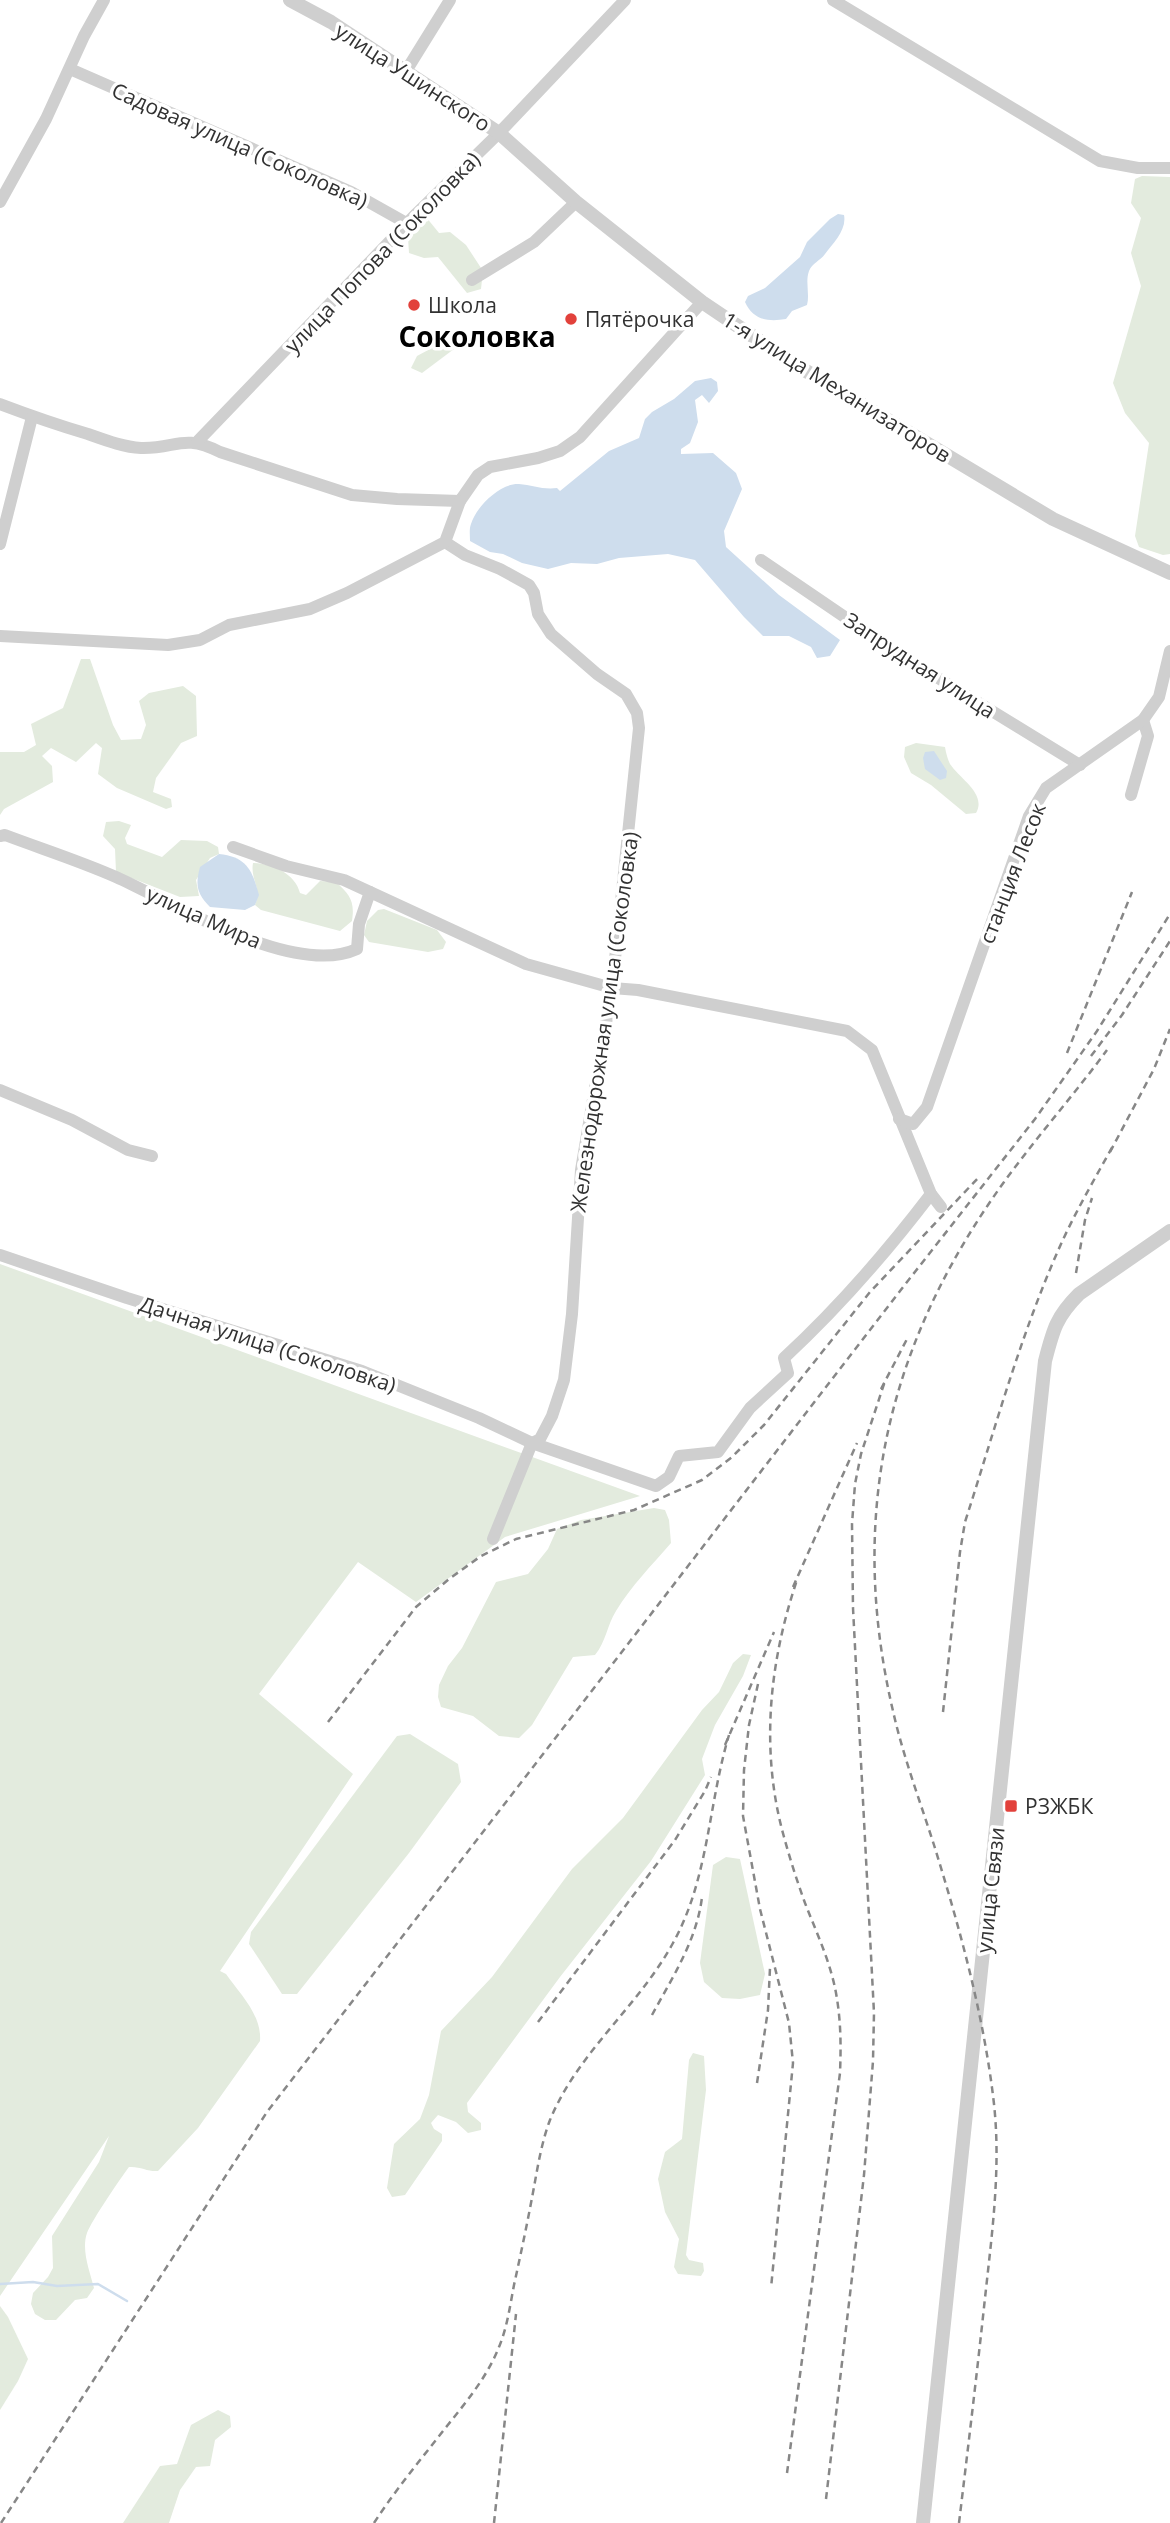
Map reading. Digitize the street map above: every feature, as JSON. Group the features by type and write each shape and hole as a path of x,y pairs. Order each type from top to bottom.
{"street":[{"path":"0,202 46,119 84,36 104,0"},
{"name":"улица Ушинского","path":"290,0 331,22 499,133"},
{"path":"406,71 450,0"},
{"name":"улица Попова (Соколовка)","path":"197,442 625,0"},
{"path":"833,0 1100,161 1138,168 1170,168"},
{"name":"Садовая улица (Соколовка)","path":"71,69 351,192 408,224"},
{"name":"1-я улица Механизаторов","path":"499,133 576,202 702,302 791,362 1053,519 1170,573"},
{"path":"472,280 534,242 576,202"},
{"path":"0,636 168,645 200,640 229,625 310,609 347,593 445,542 460,501 478,475 490,467 538,458 560,450 580,437 702,302"},
{"path":"0,404 32,417 119,444 140,448 185,441 197,442 352,495 460,501"},
{"path":"0,544 32,417"},
{"name":"Железнодорожная улица (Соколовка)","path":"445,542 465,555 500,569 529,585 534,593 538,614 551,634 597,674 626,694 637,713 639,728 612,988 581,1170 572,1314 564,1380 552,1416 540,1439 532,1443 493,1539"},
{"name":"Запрудная улица","path":"761,560 899,654 1080,765"},
{"name":"станция Лесок","path":"899,1119 913,1124 927,1107 1029,816 1046,788 1143,720 1159,697 1170,650"},
{"path":"1131,795 1148,736 1143,720"},
{"name":"улица Мира","path":"0,836 5,835 114,876 221,928 276,948 326,957 343,955 357,948 359,924 370,892"},
{"path":"233,847 286,866 344,880 526,964 612,988 638,990 847,1031 872,1050 931,1194 941,1207"},
{"path":"0,1090 72,1120 128,1150 152,1156"},
{"name":"Дачная улица (Соколовка)","path":"0,1255 140,1303 362,1371 479,1418 532,1443 656,1486 669,1477 679,1456 718,1452 750,1408 788,1373 784,1358 828,1317 900,1235 931,1194"},
{"name":"улица Связи","path":"923,2523 1045,1361 1054,1324 1070,1303 1170,1231"}],"shaded area":[{"path":"1142,176 1170,177 1170,554 1163,555 1139,547 1135,536 1149,443 1125,413 1113,383 1141,286 1131,253 1141,218 1131,203 1135,179"},
{"path":"426,217 439,233 450,232 466,245 483,271 481,289 467,293 438,257 424,258 409,253 408,238 418,219"},
{"path":"456,335 459,338 458,346 422,373 411,368 417,356"},
{"path":"81,659 90,659 113,725 121,740 141,739 146,725 139,701 149,693 183,686 196,696 197,736 181,743 156,778 153,792 171,799 172,807 166,809 117,788 98,774 102,748 96,743 76,762 51,748 42,756 52,766 53,782 4,809 0,815 0,752 24,752 36,745 31,724 63,708"},
{"path":"916,743 945,747 950,764 978,799 976,813 966,814 931,785 911,773 904,757 905,747"},
{"path":"119,821 131,825 125,838 127,844 162,857 181,840 207,841 218,847 219,854 210,858 196,880 199,896 180,897 116,872 115,849 103,836 106,822"},
{"path":"253,863 282,871 293,880 300,893 306,895 320,881 336,882 350,899 353,908 352,921 340,931 261,910 255,905 257,894"},
{"path":"384,909 437,930 446,942 443,949 428,952 369,942 364,935 367,921 378,910"},
{"path":"0,1264 640,1496 505,1537 416,1602 358,1562 259,1694 353,1774 220,1971 226,1974 254,2014 260,2031 260,2041 198,2128 158,2171 129,2167 87,2233 86,2254 94,2288 87,2298 75,2300 56,2320 45,2320 35,2314 31,2304 33,2293 53,2268 52,2236 99,2162 109,2136 0,2296"},
{"path":"654,1508 665,1510 669,1520 671,1543 622,1602 595,1655 573,1657 532,1725 519,1738 499,1736 473,1716 441,1707 439,1685 448,1666 462,1648 496,1582 528,1574 548,1549 557,1529 581,1520"},
{"path":"743,1654 751,1655 743,1676 715,1725 702,1759 705,1775 651,1861 560,1977 467,2103 468,2112 481,2123 481,2130 468,2133 456,2122 438,2115 431,2123 434,2129 442,2134 442,2141 405,2195 392,2197 387,2188 394,2144 420,2119 429,2095 441,2031 492,1977 572,1869 623,1818 702,1710 719,1692 733,1663"},
{"path":"410,1734 458,1764 461,1782 409,1853 297,1994 282,1994 249,1944 251,1932 397,1736"},
{"path":"726,1857 740,1859 765,1974 760,1995 740,1999 722,1998 704,1982 700,1963 713,1865"},
{"path":"693,2053 704,2056 706,2090 686,2255 689,2260 703,2263 704,2271 701,2276 678,2274 674,2267 679,2239 665,2212 658,2179 665,2152 682,2139 689,2060"},
{"path":"0,2306 28,2359 0,2410"},
{"path":"218,2410 230,2416 231,2427 215,2440 210,2466 196,2467 180,2490 169,2523 123,2523 160,2466 177,2464 191,2425"}],"water":[{"path":"838,214 844,215 841,231 809,271 807,305 792,311 786,319 767,320 752,313 745,302 748,296 765,288 800,257 807,242"},
{"path":"711,378 717,382 718,391 709,403 702,395 695,400 698,422 690,443 681,449 681,454 713,453 736,473 742,489 724,531 726,547 779,595 840,640 830,656 817,658 811,647 789,636 763,636 695,560 668,554 619,558 597,564 571,563 548,569 490,552 470,541 470,528 478,510 504,487 519,484 557,488 560,491 609,451 639,438 645,419 652,412 674,399 695,381"},
{"path":"934,751 947,771 946,778 940,780 925,769 925,752"},
{"path":"219,854 236,858 247,866 259,895 255,905 245,910 210,907 202,898 198,889 200,867"}],"waterway":[{"path":"0,2284 98,2284 127,2301"}],"railway":[{"path":"1067,1053 1132,892"},
{"path":"1,2523 267,2112 1035,1119 1097,1031 1170,914"},
{"path":"1091,1056 1122,1015 1170,941"},
{"path":"1110,1152 1154,1069 1170,1029"},
{"path":"959,2523 993,2225 996,2128 990,2071 962,1941 893,1711 880,1643 875,1576 876,1511 885,1448 900,1386 922,1324 952,1264 1002,1185 1107,1050"},
{"path":"943,1712 965,1522 1043,1286 1070,1225 1114,1144"},
{"path":"328,1722 416,1607 481,1556 516,1539 634,1510 702,1480 732,1457 764,1425 870,1292 979,1177"},
{"path":"1076,1273 1085,1220 1092,1198"},
{"path":"881,1389 907,1339"},
{"path":"826,2499 864,2175 873,2061 874,2013 853,1608 852,1524 855,1484 861,1454 885,1381"},
{"path":"793,1587 857,1443"},
{"path":"787,2473 841,2054 835,1986 789,1854 772,1772 770,1740 774,1675 787,1611 797,1580"},
{"path":"725,1745 774,1632"},
{"path":"758,1684 749,1725 743,1816 760,1909 789,2023 793,2063 771,2288"},
{"path":"374,2523 483,2379 494,2358 506,2325 540,2153 550,2120 576,2073 659,1966 685,1918 701,1867 729,1735"},
{"path":"538,2022 675,1840 711,1777"},
{"path":"652,2015 689,1943 702,1897"},
{"path":"757,2083 768,2010 770,1968"},
{"path":"494,2523 516,2314"}],"place":[{"name":"Школа","path":"414,305"},
{"name":"Пятёрочка","path":"571,319"},
{"name":"РЗЖБК","path":"1011,1806"}],"district":[{"name":"Соколовка","path":"477,336"}]}
